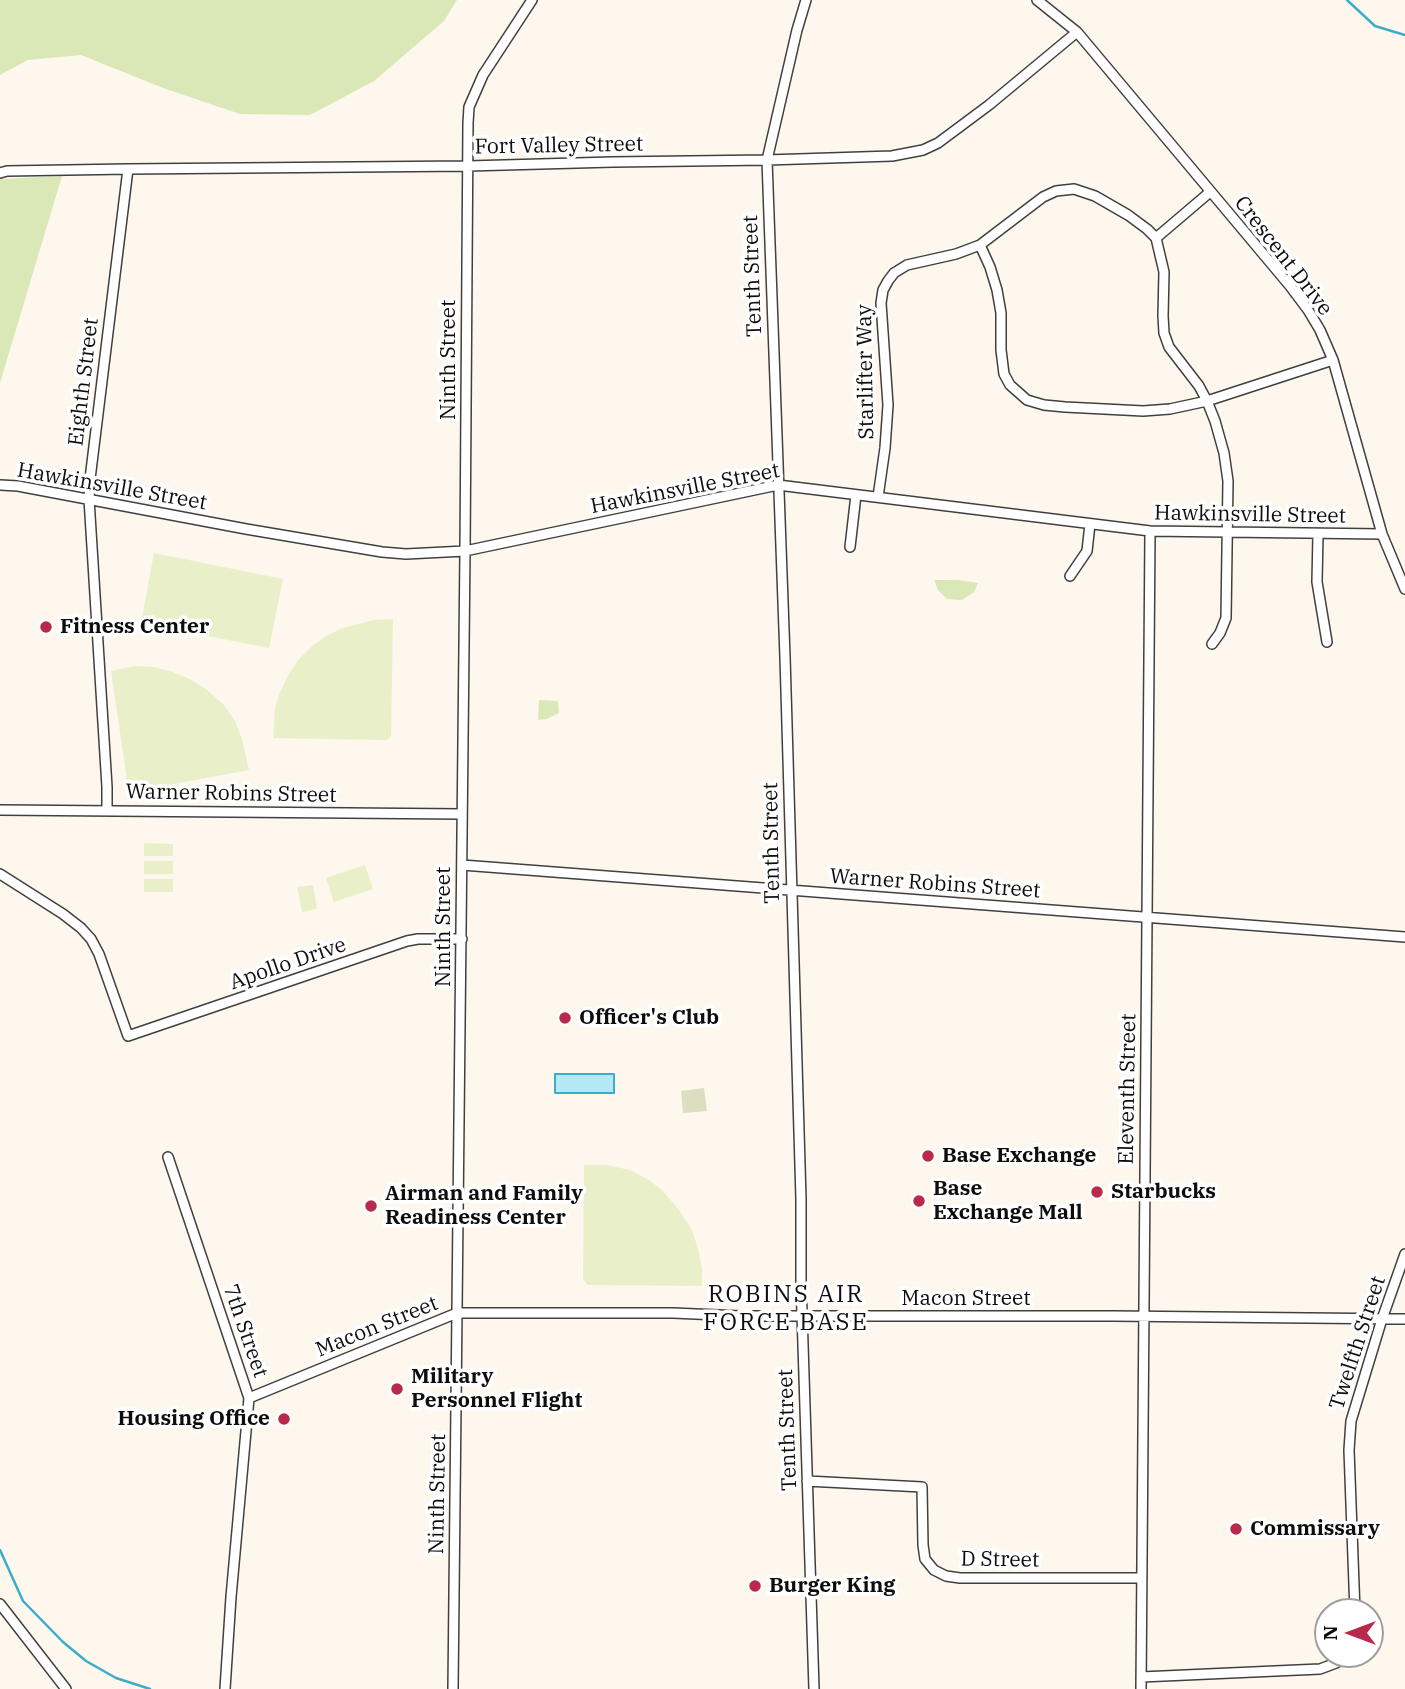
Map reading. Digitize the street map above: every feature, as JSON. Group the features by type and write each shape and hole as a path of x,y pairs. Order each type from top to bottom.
{"street":[{"path":"468,166 469,107 483,75 532,0"},
{"name":"Tenth Street","path":"806,0 767,160 785,657 814,1689"},
{"name":"Crescent Drive","path":"1038,0 1077,32 1308,310 1333,360 1382,534 1405,589"},
{"name":"Fort Valley Street","path":"0,173 892,156 938,144 1077,32"},
{"name":"Ninth Street","path":"453,1689 468,166"},
{"name":"Eighth Street","path":"107,811 89,499 128,169"},
{"name":"Starlifter Way","path":"878,497 888,405 881,310 883,290 894,273 907,265 957,254 980,244 1043,197 1056,191 1074,189 1096,196 1128,215 1156,238"},
{"path":"1210,192 1156,238 1164,272 1164,333 1169,347 1207,401 1215,421 1228,481 1226,618 1212,644"},
{"path":"980,244 997,290 1004,374 1010,385 1027,400 1044,405 1143,411 1170,409 1207,401 1333,360"},
{"name":"Hawkinsville Street","path":"0,485 18,486 382,552 418,554 465,551 778,485 1150,531 1382,534"},
{"path":"850,547 856,495"},
{"path":"1070,576 1087,551 1090,524"},
{"name":"Eleventh Street","path":"1141,1689 1150,531"},
{"path":"1318,534 1317,582 1327,642"},
{"name":"Warner Robins Street","path":"0,810 462,814"},
{"name":"Warner Robins Street","path":"462,865 1405,937"},
{"name":"Apollo Drive","path":"0,874 72,921 91,939 99,954 128,1037 407,942 418,939 461,939"},
{"name":"7th Street","path":"167,1157 249,1398 225,1689"},
{"name":"Twelfth Street","path":"1354,1598 1350,1431 1355,1405 1405,1254"},
{"name":"Macon Street","path":"249,1398 457,1313 1405,1319"},
{"name":"D Street","path":"807,1481 922,1487 925,1559 934,1570 946,1576 1142,1578"},
{"path":"0,1604 66,1689"},
{"path":"1141,1677 1323,1668"}],"green space":[{"path":"0,0 457,0 444,21 374,81 310,115 240,114 163,88 81,55 28,60 0,75"},
{"path":"62,176 0,383 0,179"},
{"path":"154,553 283,579 269,648 141,623"},
{"path":"934,580 978,583 974,592 962,600 947,599 938,590"},
{"path":"393,619 391,736 387,740 273,738 275,708 280,692 298,660 311,647 340,629 373,620"},
{"path":"135,666 170,671 190,679 223,704 235,721 249,770 142,790 127,780 111,671"},
{"path":"539,700 558,701 559,713 538,720"},
{"path":"144,843 173,844 173,856 144,856"},
{"path":"144,861 173,861 173,874 144,874"},
{"path":"365,865 373,889 334,902 326,878"},
{"path":"144,879 173,879 173,892 144,892"},
{"path":"313,885 317,909 302,912 297,887"},
{"path":"704,1088 707,1111 683,1113 681,1091"},
{"path":"584,1165 606,1165 630,1170 662,1190 691,1228 702,1269 702,1286 588,1285 583,1279"}],"water":[{"path":"555,1074 614,1074 614,1093 555,1093"}],"waterway":[{"path":"1347,0 1375,26 1405,35"},
{"path":"0,1550 23,1601 63,1642 86,1661 116,1678 150,1689"}],"place":[{"name":"Fitness Center","path":"46,627"},
{"name":"Officer's Club","path":"565,1018"},
{"name":"Base Exchange","path":"928,1156"},
{"name":"Starbucks","path":"1097,1192"},
{"name":"Base Exchange Mall","path":"919,1201"},
{"name":"Airman and Family Readiness Center","path":"371,1206"},
{"name":"Military Personnel Flight","path":"397,1389"},
{"name":"Housing Office","path":"284,1419"},
{"name":"Commissary","path":"1236,1529"},
{"name":"Burger King","path":"755,1586"}],"district":[{"name":"ROBINS AIR FORCE BASE","path":"786,1309"}]}
